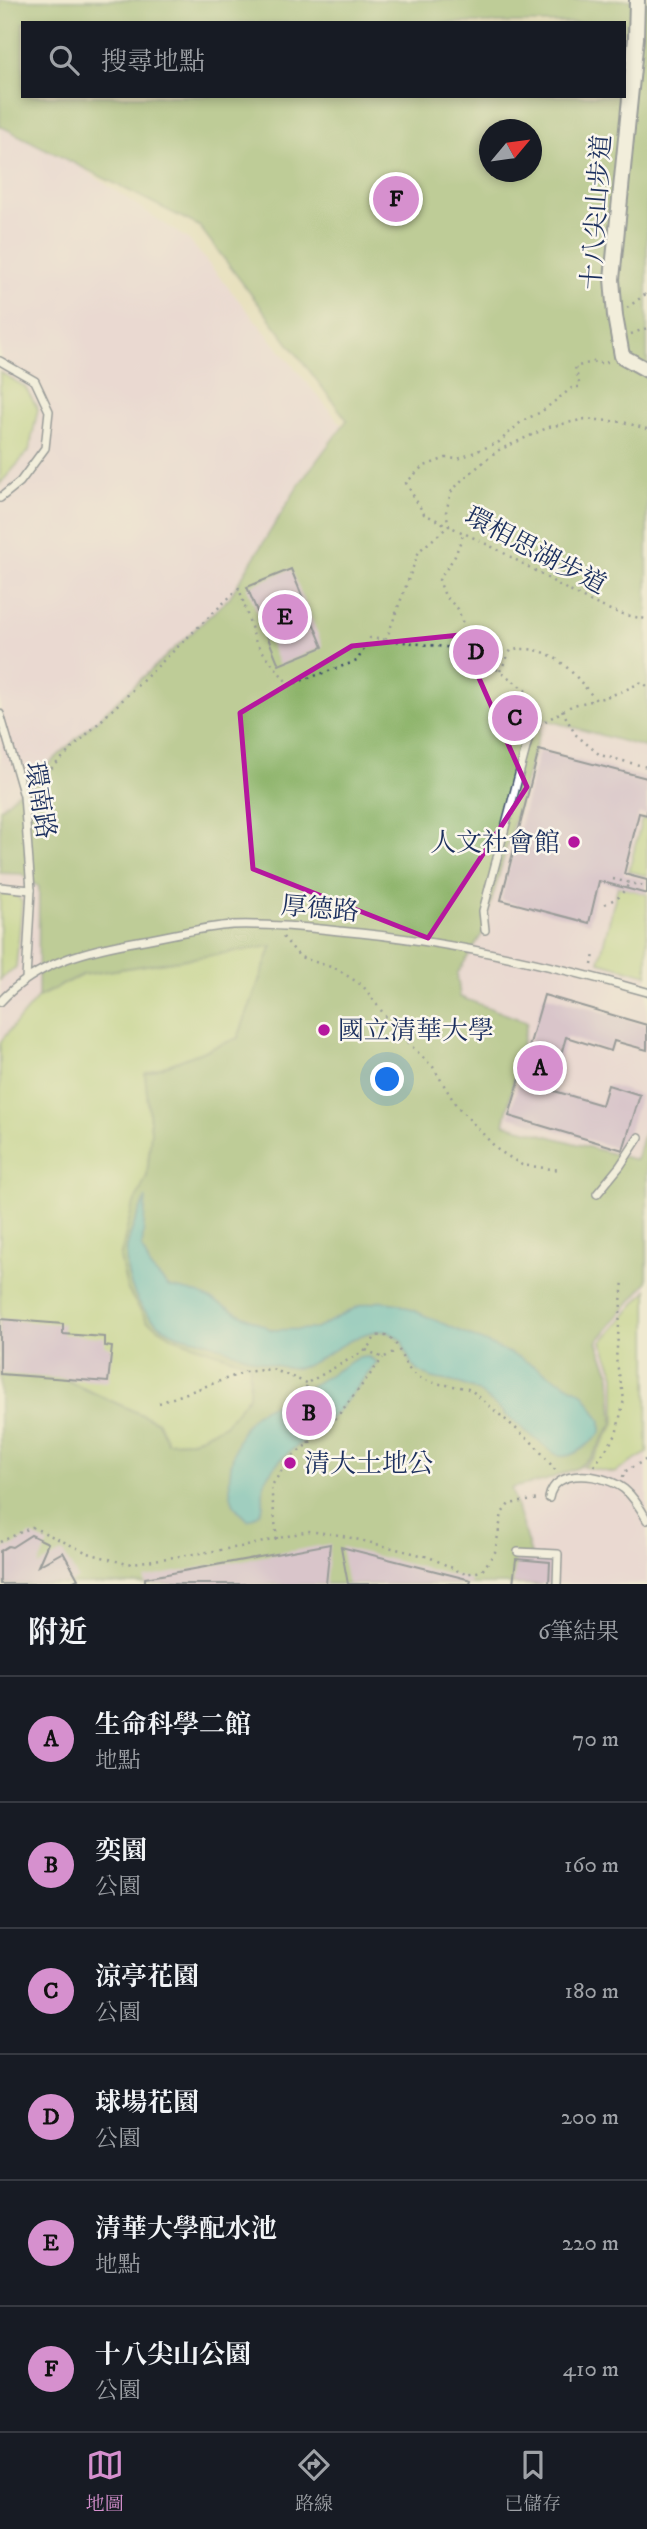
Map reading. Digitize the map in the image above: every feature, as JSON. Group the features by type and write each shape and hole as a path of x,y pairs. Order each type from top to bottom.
{"street":[{"name":"十八尖山步道","path":"637,0 636,38 612,279 622,356 647,370"}],"lane":[{"path":"0,361 35,381 49,411 45,448 20,482 0,498"},
{"name":"環南路","path":"0,714 24,796 31,890 26,979"},
{"path":"485,930 482,919 531,729"},
{"path":"0,887 31,890"},
{"name":"厚德路","path":"0,1002 26,979 55,962 94,948 230,925 277,925 398,936 555,968 647,992"},
{"path":"597,1194 620,1166 639,1136"},
{"path":"549,1498 551,1488 558,1481 577,1477 599,1478 621,1487 636,1502 647,1520"},
{"path":"518,1552 558,1553 557,1584"}],"path":[{"path":"615,316 647,293"},
{"path":"386,641 419,551 449,526 424,514 406,483 430,463 446,458 458,459 499,442 522,421 541,412 572,387 580,387 575,367 596,361 600,363"},
{"name":"環相思湖步道","path":"647,429 623,422 585,419 549,427 497,451 451,492 446,512 449,526 519,561 566,590 625,616 647,619"},
{"path":"454,648 464,627 458,608 445,596 439,580 455,556 464,533"},
{"path":"24,796 239,587 257,643 289,685 357,661 370,638 454,648 500,671 525,690 533,708 531,729"},
{"path":"500,671 511,650 525,648 545,651 568,667 596,700"},
{"path":"531,729 573,705 621,692 647,677"},
{"path":"642,682 647,686"},
{"path":"562,710 575,734 600,755 647,767"},
{"path":"613,879 647,887"},
{"path":"605,904 619,897 629,883"},
{"path":"281,934 300,957 337,969 363,986 398,1033 433,1067 456,1105 498,1150 522,1165 559,1170"},
{"path":"591,972 594,954"},
{"path":"591,1472 599,1456 616,1435 624,1399 617,1359 623,1280"},
{"path":"309,1443 302,1406 307,1383 366,1350 376,1336 384,1334 390,1336 411,1371 430,1382 471,1390 536,1445 560,1476"},
{"path":"366,1350 383,1358"},
{"path":"277,1539 271,1487 289,1461 329,1427 383,1358 398,1350"},
{"path":"159,1403 246,1372 272,1369 307,1383"},
{"path":"621,1487 624,1472 647,1459"},
{"path":"0,1542 32,1527 88,1553 127,1564 247,1546 308,1531 339,1535 429,1557 465,1574 482,1571 495,1552 502,1513 509,1504 526,1499 549,1498"}],"highlighted area":[{"path":"460,635 527,787 428,938 253,869 240,713 352,646"}],"shaded area":[{"name":"國立清華大學","path":"0,113 189,240 385,477 647,385 647,1584 0,1584"}],"green space":[{"name":"國立清華大學","path":"0,0 647,0 647,748 543,719 482,934 457,974 460,997 527,1022 504,1124 636,1160 647,1121 647,1282 597,1342 611,1376 613,1423 592,1457 577,1468 544,1481 511,1488 540,1584 0,1584 0,1371 25,1358 78,1386 158,1422 167,1442 191,1441 225,1425 249,1396 250,1364 175,1338 147,1321 127,1289 120,1258 132,1208 147,1176 151,1131 145,1074 238,1038 272,946 82,975 38,997 39,887 22,874 0,873 0,809 229,598 300,483 347,420 199,226 0,126"},
{"path":"0,372 25,387 38,409 29,451 0,484"},
{"path":"642,819 647,820 647,876 629,871"},
{"path":"618,886 647,894 647,975 599,962"},
{"path":"0,894 16,895 22,902 16,967 0,980"},
{"path":"272,945 238,1038 145,1074 151,1131 147,1176 132,1208 175,1338 250,1364 249,1396 225,1425 191,1441 167,1442 158,1422 78,1386 25,1358 0,1371 0,1044 38,997 82,975"},
{"path":"647,1290 647,1453 614,1473 583,1467 594,1458 615,1423 615,1375 602,1342"}],"water":[{"path":"146,1198 142,1248 151,1269 169,1287 200,1294 272,1330 316,1329 359,1306 381,1301 399,1304 518,1357 584,1394 601,1421 601,1433 572,1455 555,1454 480,1393 455,1382 424,1375 408,1357 402,1340 388,1332 379,1331 350,1340 298,1368 261,1362 172,1332 151,1318 143,1308 128,1274 128,1242"},
{"path":"366,1356 377,1362 330,1419 288,1453 268,1474 263,1487 263,1508 248,1520 234,1505 230,1489 234,1451 245,1427 263,1409 303,1390 359,1357"}],"building":[{"path":"291,569 323,647 279,665 247,587"},
{"name":"人文社會館","path":"539,750 647,778 647,815 639,813 624,874 647,880 647,894 599,881 589,923 501,900"},
{"path":"544,995 647,1025 647,1050 614,1041 611,1051 566,1037 551,1090 602,1105 608,1085 640,1095 623,1150 509,1116"},
{"path":"0,1319 63,1324 63,1334 105,1337 105,1346 112,1347 108,1382 0,1374"},
{"path":"31,1535 48,1543 38,1566 63,1552 78,1579 68,1584 0,1584 0,1551"},
{"path":"330,1544 326,1584 145,1584 145,1578"},
{"path":"341,1547 471,1580 470,1584 348,1584"},
{"path":"516,1559 550,1562 549,1584 513,1584"}],"place":[{"name":"十八尖山公園","path":"396,199"},
{"name":"清華大學配水池","path":"285,617"},
{"name":"球場花園","path":"476,652"},
{"name":"涼亭花園","path":"515,718"},
{"name":"人文社會館","path":"574,842"},
{"name":"國立清華大學","path":"324,1030"},
{"name":"生命科學二館","path":"540,1068"},
{"name":"奕園","path":"309,1413"},
{"name":"清大土地公","path":"290,1463"}]}
